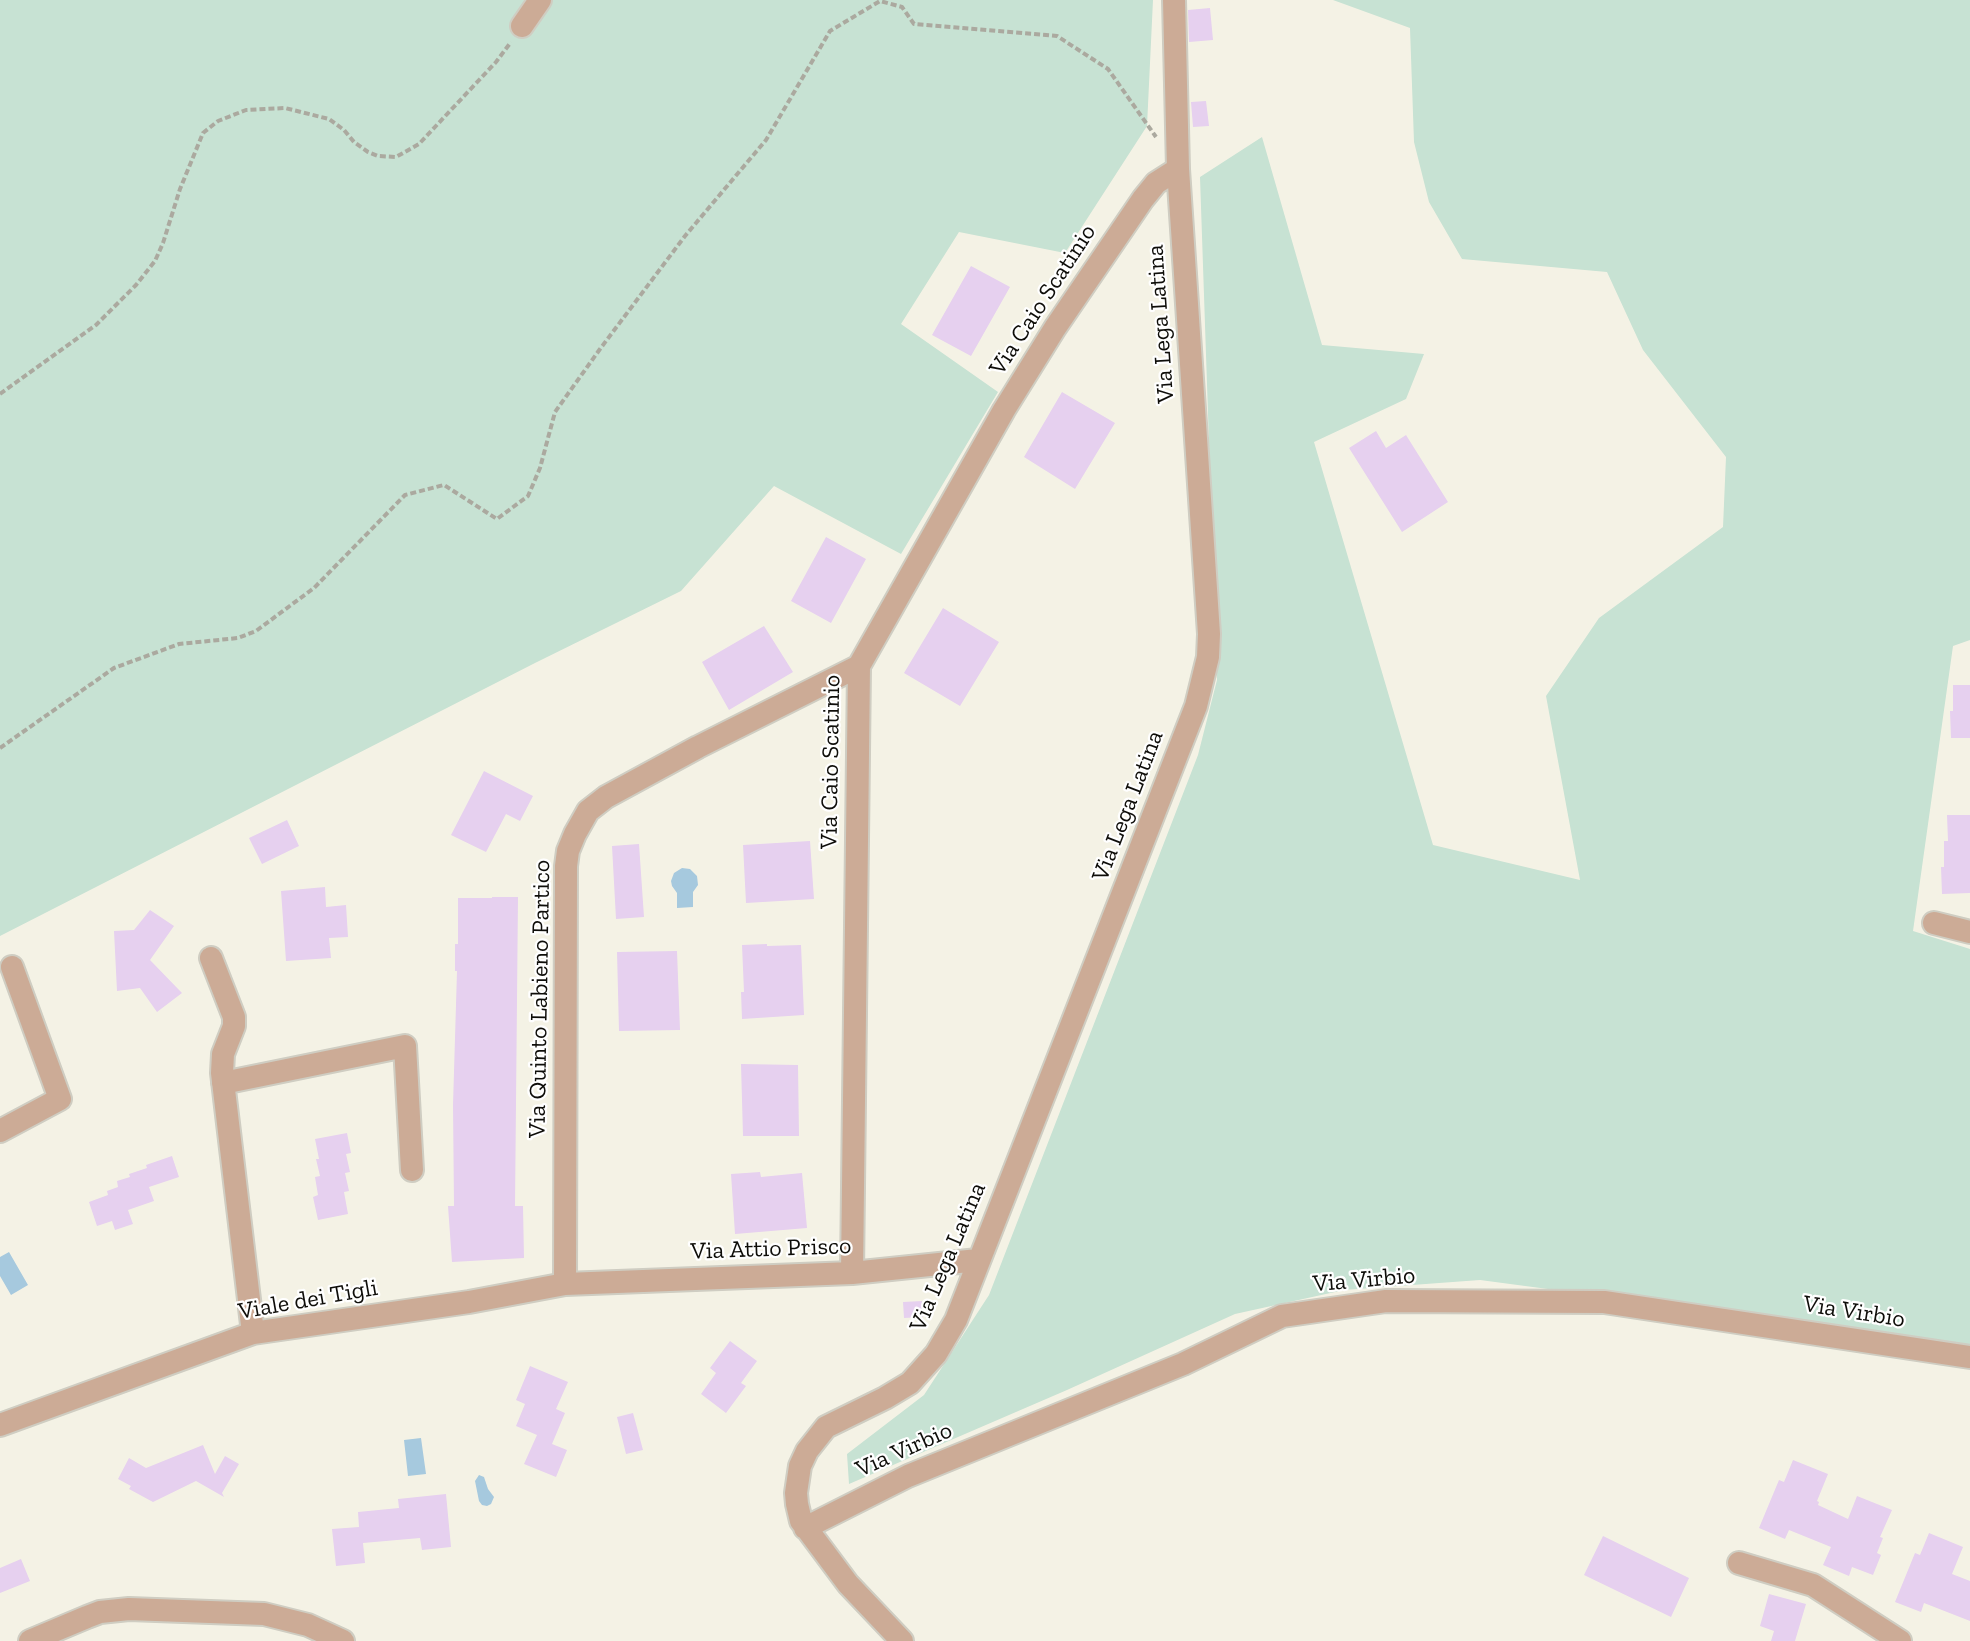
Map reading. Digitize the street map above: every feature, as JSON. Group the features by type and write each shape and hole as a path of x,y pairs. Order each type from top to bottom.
{"street":[{"path":"522,26 540,0"},
{"name":"Via Lega Latina","path":"805,1528 800,1517 796,1492 800,1466 807,1451 826,1427 910,1383 930,1363 956,1320 1196,706 1206,671 1209,634 1178,169 1174,0"},
{"name":"Via Caio Scatinio","path":"852,1273 859,666 1004,410 1055,328 1143,199 1156,183 1178,169"},
{"name":"Via Quinto Labieno Partico","path":"566,1284 566,866 568,851 575,834 588,811 606,797 859,666"},
{"path":"1934,923 1970,932"},
{"path":"211,958 234,1017 234,1026 221,1064 253,1333"},
{"path":"0,1131 60,1100 12,967"},
{"path":"223,1083 405,1046 412,1170"},
{"name":"Via Attio Prisco","path":"566,1284 852,1273 978,1260"},
{"name":"Viale dei Tigli","path":"0,1425 253,1333 469,1302 566,1284"},
{"name":"Via Virbio","path":"805,1528 908,1476 1183,1364 1282,1316 1386,1301 1604,1302 1970,1357"},
{"path":"805,1528 848,1584 902,1641"},
{"path":"1739,1563 1813,1585 1900,1641"},
{"path":"30,1641 100,1612 129,1610 264,1614 308,1624 343,1641"}],"path":[{"path":"0,748 114,668 179,644 238,638 256,631 314,588 405,495 444,485 497,519 528,496 540,468 555,412 561,403 685,236 766,140 830,31 880,1 903,7 914,24 1057,36 1108,69 1159,142"},
{"path":"0,394 96,325 136,285 155,261 166,237 180,189 203,133 218,121 246,110 285,108 329,119 368,152 378,156 396,157 419,144 496,62 522,26"}],"green space":[{"path":"0,0 1153,0 1147,126 1065,253 959,232 901,324 998,392 901,554 774,486 681,591 0,936"},
{"path":"1333,0 1970,0 1970,640 1953,646 1913,931 1970,949 1970,1345 1480,1280 1344,1290 1235,1314 1067,1390 849,1484 847,1454 924,1395 989,1295 1198,755 1217,680 1200,177 1262,137 1322,345 1424,354 1406,399 1314,442 1433,845 1580,880 1546,696 1599,618 1723,527 1726,457 1643,350 1607,272 1462,259 1429,202 1414,142 1410,28"}],"water":[{"path":"682,868 690,869 697,876 698,885 693,892 693,907 677,908 677,893 671,881 674,873"},
{"path":"9,1252 28,1285 11,1295 0,1276 0,1257"},
{"path":"421,1438 426,1474 408,1476 404,1440"},
{"path":"479,1475 484,1477 494,1497 491,1504 487,1506 482,1505 479,1501 475,1481"}],"building":[{"path":"1210,8 1213,40 1189,42 1188,10"},
{"path":"1206,101 1209,126 1193,127 1191,102"},
{"path":"971,266 1010,287 971,356 932,335"},
{"path":"1062,392 1115,423 1075,489 1024,457"},
{"path":"1376,431 1386,448 1406,435 1448,502 1402,532 1349,448"},
{"path":"826,537 866,559 831,623 791,601"},
{"path":"943,608 999,642 960,706 904,673"},
{"path":"764,626 793,672 729,710 702,662"},
{"path":"1953,685 1970,685 1970,738 1951,738 1950,711 1953,711"},
{"path":"484,771 533,796 520,821 506,814 486,852 451,835"},
{"path":"1947,815 1970,815 1970,893 1942,894 1941,867 1944,867 1944,841 1948,841"},
{"path":"287,820 299,846 262,864 249,838"},
{"path":"810,841 814,899 746,903 743,845"},
{"path":"639,844 644,917 616,919 612,846"},
{"path":"325,887 326,907 346,905 348,937 329,938 331,958 286,961 281,891"},
{"path":"518,897 515,1206 523,1206 524,1258 452,1262 448,1206 454,1206 453,1105 457,971 455,971 455,944 458,944 458,898"},
{"path":"150,910 174,926 150,960 182,993 157,1012 140,988 117,991 114,931 134,930"},
{"path":"767,944 767,946 801,945 804,1015 742,1019 741,992 744,992 742,945"},
{"path":"677,951 680,1030 619,1031 617,952"},
{"path":"741,1064 798,1065 799,1136 743,1136"},
{"path":"347,1133 351,1153 346,1154 350,1172 345,1173 349,1191 344,1192 348,1214 318,1220 313,1197 318,1195 315,1177 320,1176 315,1139"},
{"path":"172,1156 179,1177 149,1187 154,1201 128,1210 133,1224 115,1230 112,1221 97,1226 89,1202 108,1195 107,1191 118,1187 117,1181 130,1177 129,1174"},
{"path":"760,1172 761,1177 802,1173 807,1228 735,1234 731,1174"},
{"path":"922,1301 923,1317 904,1318 903,1302"},
{"path":"730,1341 757,1361 741,1383 746,1386 726,1413 701,1394 716,1373 710,1368"},
{"path":"530,1366 568,1382 556,1409 565,1413 552,1444 567,1450 556,1477 524,1464 537,1435 516,1426 525,1404 516,1400"},
{"path":"633,1413 643,1450 626,1454 617,1417"},
{"path":"203,1445 215,1474 225,1456 239,1464 222,1493 224,1497 196,1481 153,1502 129,1489 131,1486 118,1479 129,1458 146,1468"},
{"path":"1793,1460 1828,1474 1817,1501 1818,1505 1848,1519 1857,1496 1892,1510 1880,1537 1883,1538 1877,1553 1881,1555 1873,1575 1852,1567 1849,1576 1823,1565 1831,1547 1789,1530 1785,1539 1759,1528 1779,1480 1784,1482"},
{"path":"446,1494 451,1547 422,1550 420,1538 363,1543 365,1563 336,1566 332,1529 359,1527 358,1512 399,1508 398,1499"},
{"path":"1929,1533 1963,1547 1952,1574 1970,1581 1970,1621 1924,1603 1921,1612 1895,1602 1915,1553 1920,1555"},
{"path":"1603,1536 1689,1578 1671,1617 1584,1575"},
{"path":"21,1559 30,1581 0,1593 0,1568"},
{"path":"1769,1594 1806,1604 1795,1641 1771,1641 1774,1631 1760,1626"}]}
